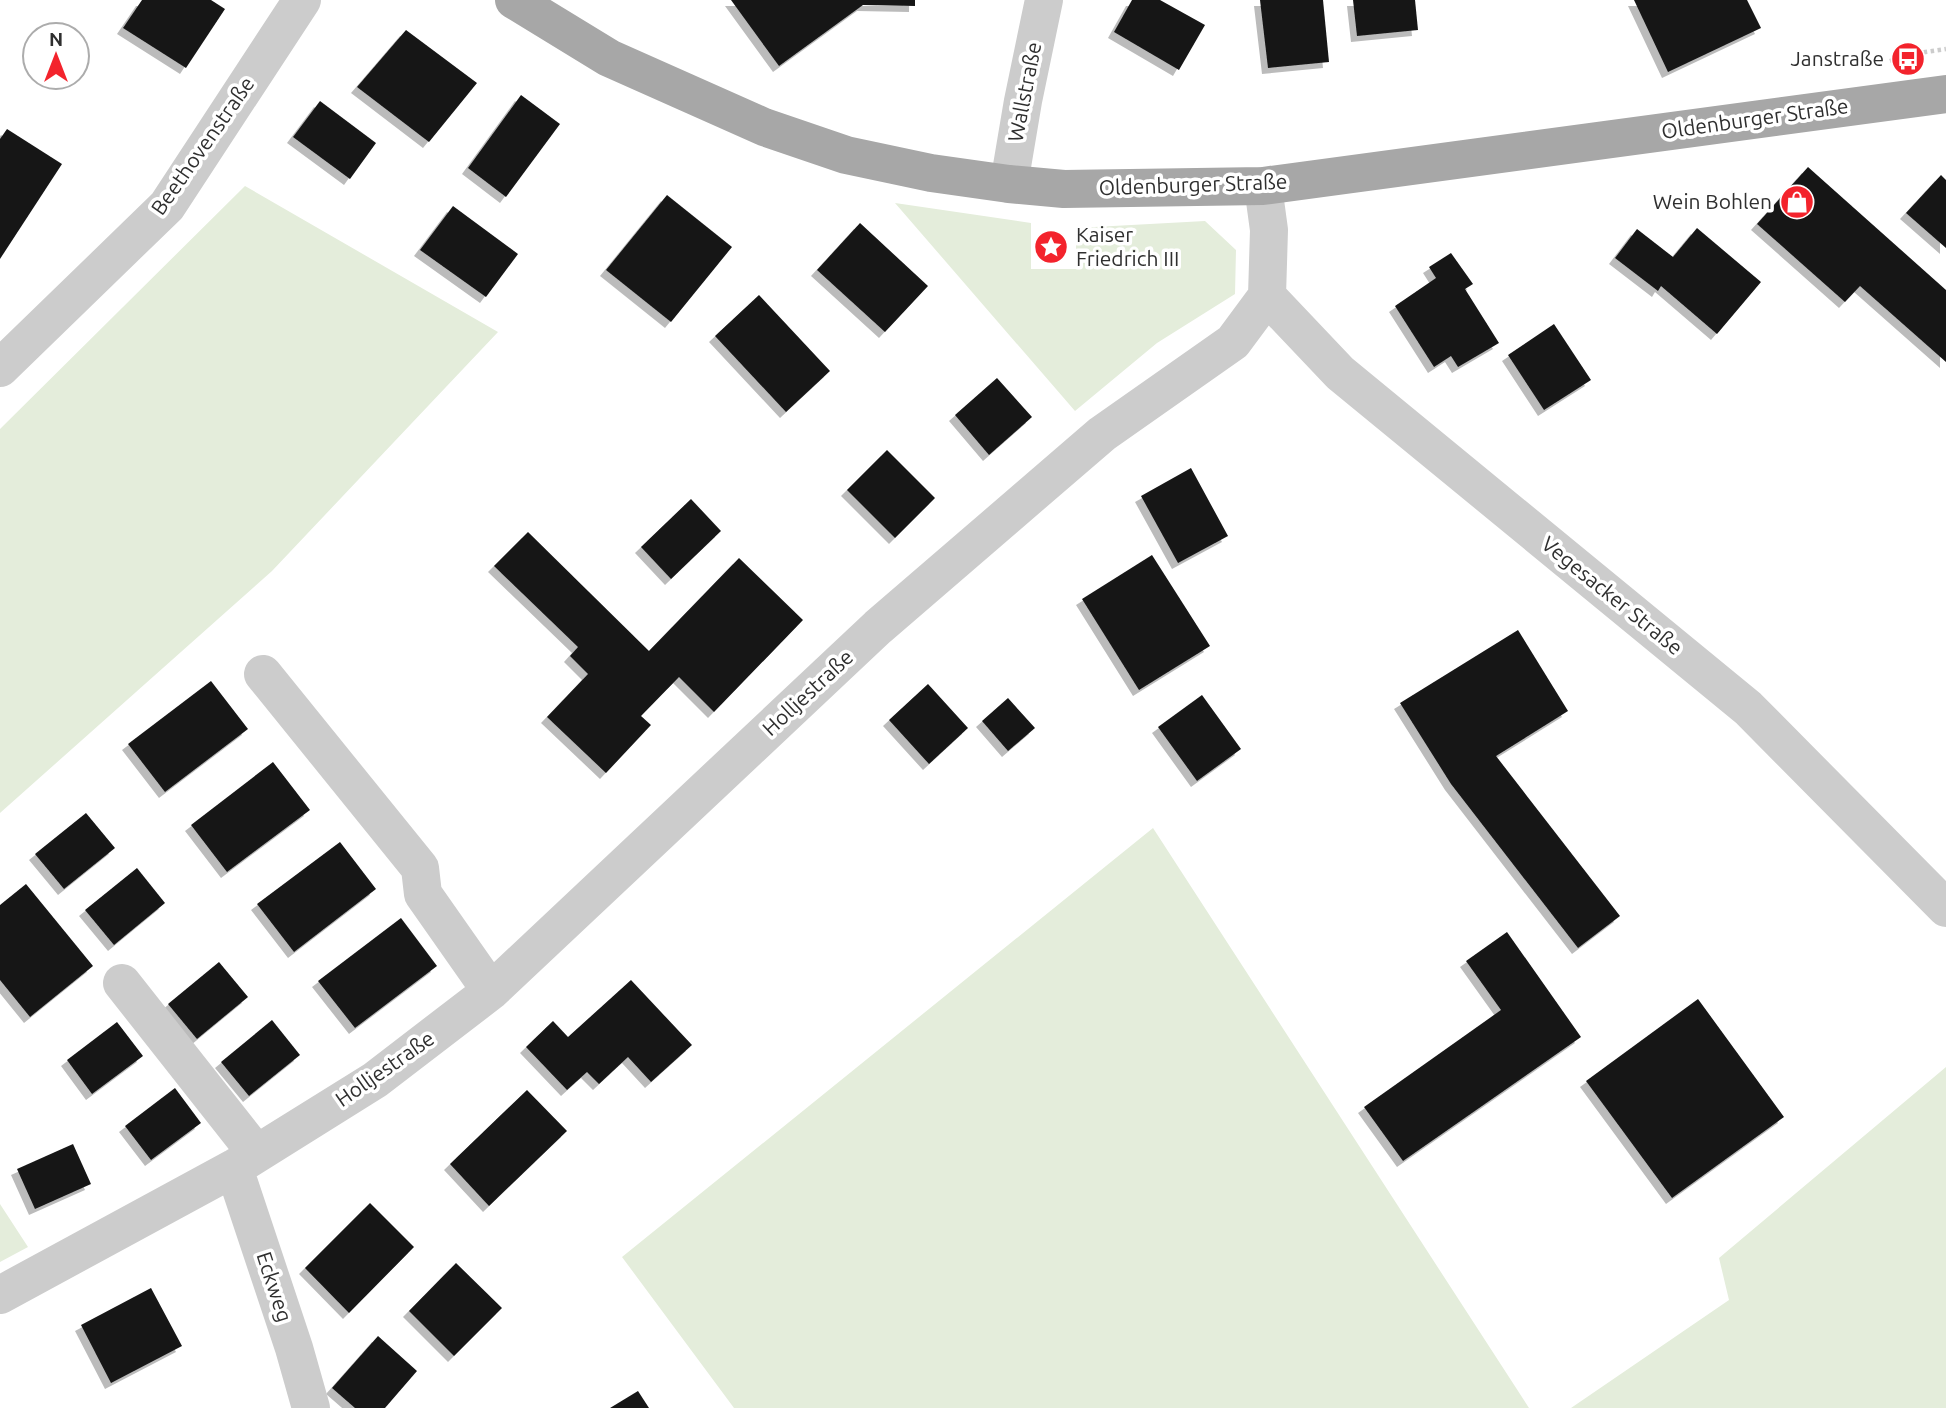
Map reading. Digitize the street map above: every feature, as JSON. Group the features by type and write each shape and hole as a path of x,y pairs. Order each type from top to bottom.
{"main road":[{"name":"Oldenburger Straße","path":"514,0 609,58 764,127 846,155 930,173 1064,189 1263,186 1946,94"}],"street":[{"name":"Beethovenstraße","path":"8,348 167,206 302,0"},
{"name":"Wallstraße","path":"1009,184 1044,0"},
{"path":"1263,186 1269,230 1267,296"},
{"name":"Vegesacker Straße","path":"1267,296 1340,373 1748,708 1946,908"},
{"name":"Holljestraße","path":"0,1295 245,1160 375,1080 491,991 878,627 1102,434 1233,342 1267,296"},
{"path":"263,674 420,868 423,894 491,991"},
{"path":"122,983 245,1160"},
{"name":"Eckweg","path":"245,1160 311,1408"}],"green space":[{"path":"245,186 498,332 272,571 0,813 0,429"},
{"path":"895,203 1031,223 1031,269 1076,269 1076,228 1205,221 1236,250 1235,294 1157,343 1075,411"},
{"path":"1153,828 1529,1408 734,1408 622,1257"},
{"path":"1946,1067 1946,1408 1571,1408 1729,1300 1719,1258"},
{"path":"0,1204 28,1247 0,1262"}],"building":[{"path":"142,0 211,0 225,9 186,68 123,28"},
{"path":"731,0 915,0 915,6 863,5 779,66"},
{"path":"1132,0 1160,0 1205,25 1179,70 1114,32"},
{"path":"1260,0 1323,0 1329,62 1268,68"},
{"path":"1353,0 1415,0 1418,30 1357,36"},
{"path":"1634,0 1747,0 1761,28 1668,72"},
{"path":"406,30 477,83 429,142 357,87"},
{"path":"521,95 560,124 506,197 468,168"},
{"path":"320,101 376,143 350,179 293,137"},
{"path":"7,129 62,164 0,259 0,139"},
{"path":"1808,167 1946,290 1946,362 1860,286 1845,302 1757,224"},
{"path":"1941,175 1946,180 1946,248 1906,213"},
{"path":"667,195 732,247 671,322 606,270"},
{"path":"453,206 518,254 486,297 420,250"},
{"path":"860,223 928,286 885,332 817,270"},
{"path":"1697,228 1761,282 1717,334 1661,286 1658,291 1615,258 1637,229 1673,257"},
{"path":"1451,253 1473,284 1465,289 1499,343 1458,367 1451,356 1434,367 1395,306 1436,278 1429,267"},
{"path":"759,295 830,371 786,412 715,336"},
{"path":"1554,324 1591,380 1544,410 1508,355"},
{"path":"997,378 1032,417 989,455 955,415"},
{"path":"887,450 935,498 895,538 847,490"},
{"path":"1191,468 1228,536 1178,563 1141,496"},
{"path":"691,499 721,531 671,579 641,547"},
{"path":"528,532 649,651 739,558 803,620 714,712 679,677 641,716 651,725 606,773 547,717 588,674 570,656 578,647 494,566"},
{"path":"1152,555 1210,646 1139,690 1082,599"},
{"path":"1518,630 1568,711 1496,756 1620,916 1578,948 1451,784 1400,703"},
{"path":"211,681 248,729 165,792 128,744"},
{"path":"928,684 968,728 929,764 889,720"},
{"path":"1202,695 1241,749 1197,781 1158,727"},
{"path":"1008,698 1035,728 1008,751 982,721"},
{"path":"273,762 310,810 227,872 191,825"},
{"path":"86,813 115,848 64,889 35,854"},
{"path":"340,842 376,889 294,952 257,904"},
{"path":"137,868 165,903 114,945 85,910"},
{"path":"26,884 93,966 30,1017 0,980 0,905"},
{"path":"401,918 437,966 355,1028 318,981"},
{"path":"1507,932 1581,1037 1403,1161 1364,1107 1501,1010 1466,961"},
{"path":"219,962 248,997 197,1039 168,1004"},
{"path":"631,980 692,1045 651,1082 628,1057 599,1084 587,1072 567,1090 526,1047 553,1021 568,1037"},
{"path":"1698,999 1784,1117 1672,1198 1586,1081"},
{"path":"272,1020 300,1055 249,1096 221,1062"},
{"path":"117,1022 143,1056 92,1094 67,1060"},
{"path":"175,1088 201,1123 151,1160 125,1126"},
{"path":"527,1090 567,1131 489,1206 450,1164"},
{"path":"73,1144 91,1184 35,1209 17,1169"},
{"path":"370,1203 414,1247 349,1313 305,1268"},
{"path":"456,1263 502,1308 454,1356 409,1311"},
{"path":"151,1288 182,1346 111,1383 81,1325"},
{"path":"378,1336 417,1371 385,1408 355,1408 332,1388"},
{"path":"638,1391 649,1408 610,1408"}],"place":[{"name":"Janstraße","path":"1908,59"},
{"name":"Wein Bohlen","path":"1797,202"},
{"name":"Kaiser Friedrich III","path":"1051,247"}]}
